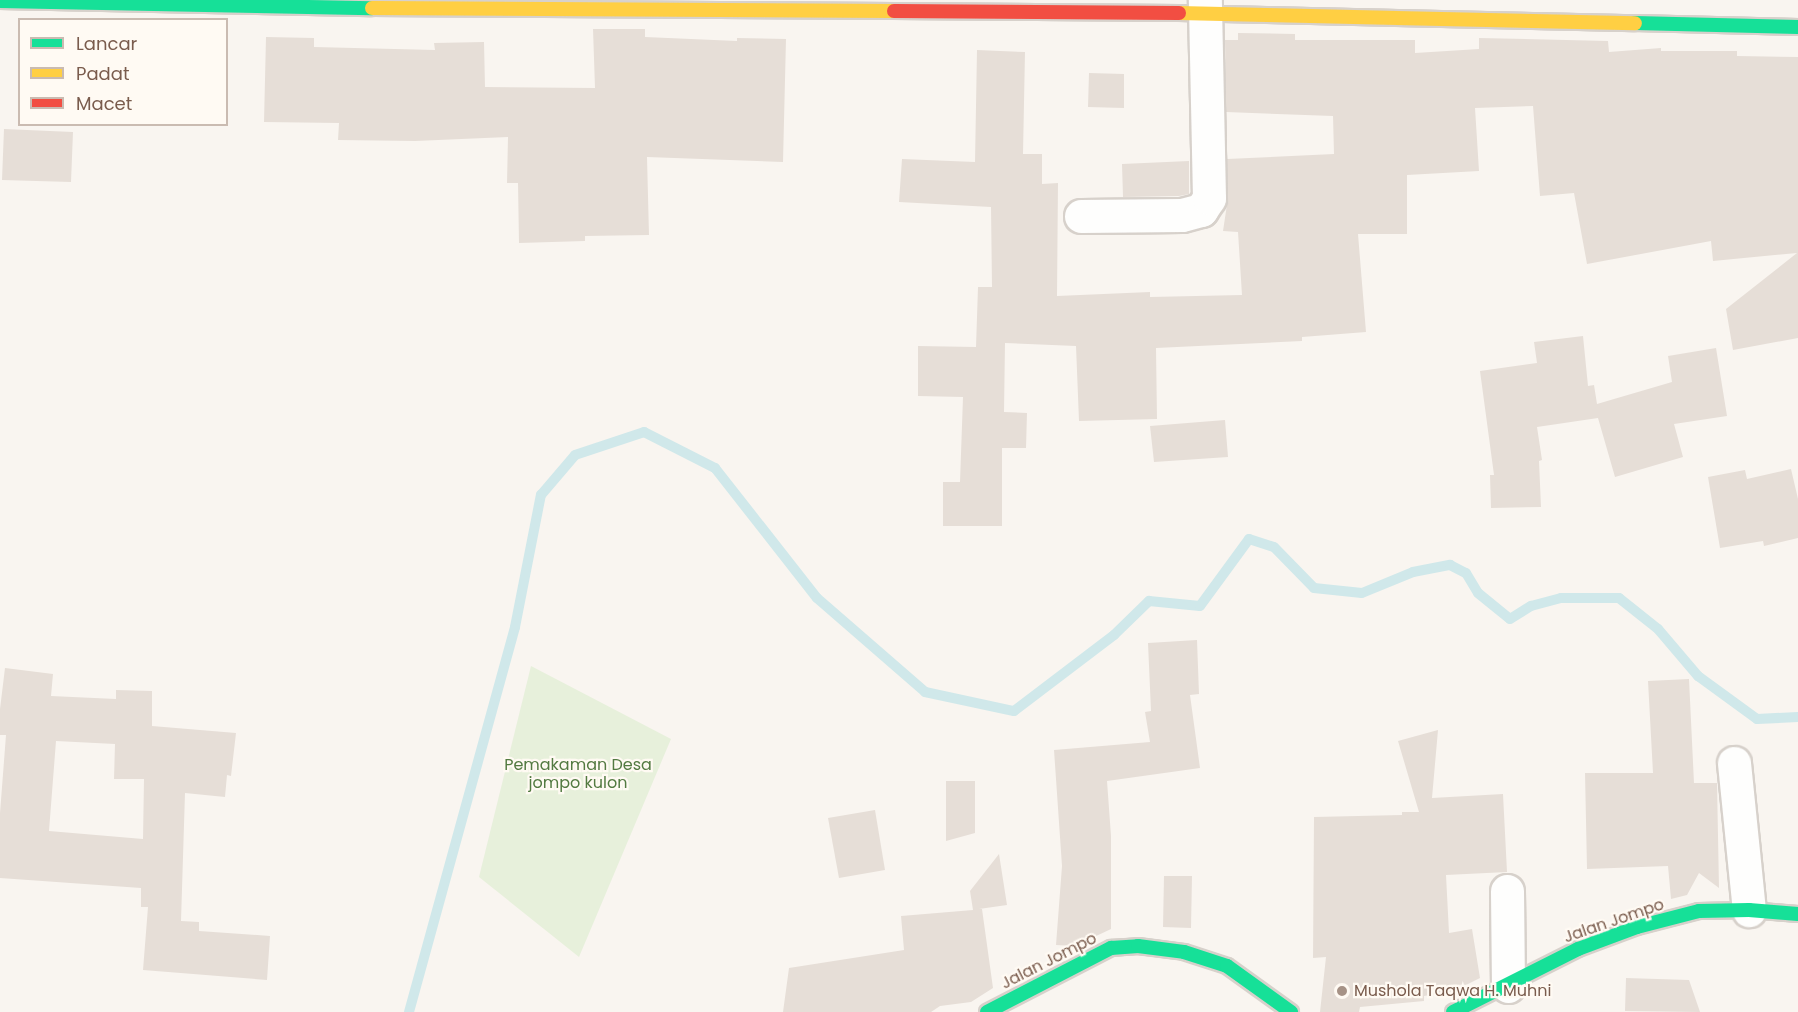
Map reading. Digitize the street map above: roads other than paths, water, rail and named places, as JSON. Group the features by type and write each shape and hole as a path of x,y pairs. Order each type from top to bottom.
{"street":[{"path":"0,1 424,9 1206,7 1798,27"},
{"path":"1081,216 1182,215 1201,210 1209,198 1206,7"},
{"path":"1734,763 1749,910"},
{"path":"1507,891 1508,986"},
{"name":"Jalan Jompo","path":"1453,1012 1578,949 1637,927 1699,911 1749,910 1798,914"},
{"name":"Jalan Jompo","path":"987,1012 1053,975 1112,948 1137,946 1184,952 1227,966 1291,1012"}],"waterway":[{"path":"409,1012 515,627 541,495 575,455 644,432 715,468 817,598 925,692 1014,711 1114,635 1149,601 1200,606 1249,539 1274,547 1314,588 1362,593 1413,572 1450,565 1466,573 1478,593 1510,619 1531,606 1561,598 1619,598 1658,629 1698,676 1757,719 1798,717"}],"place":[{"name":"Mushola Taqwa H. Muhni","path":"1342,991"}],"park label":[{"name":"Pemakaman Desa jompo kulon","path":"578,774"}]}
